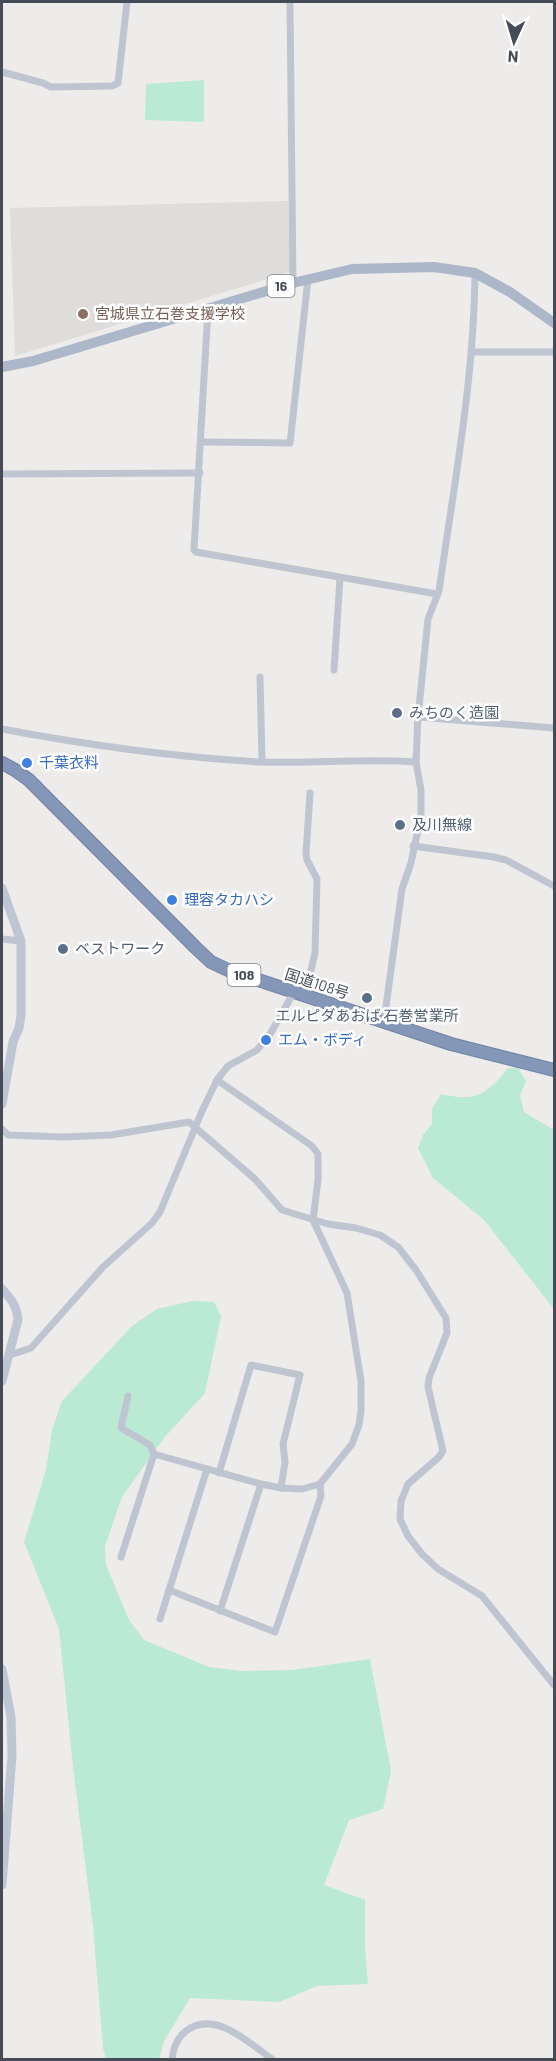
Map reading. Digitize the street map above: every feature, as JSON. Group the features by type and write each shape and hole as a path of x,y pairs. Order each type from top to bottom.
{"highway":[{"name":"国道108号","path":"2,764 29,780 211,962 228,970 451,1044 555,1070"}],"main road":[{"name":"16","path":"2,367 33,361 293,283 352,268 434,267 475,273 510,292 555,323"}],"street":[{"path":"2,72 43,82 51,87 105,86 118,83 127,2"},
{"path":"290,2 293,283"},
{"path":"384,1022 402,889 411,863 421,814 421,790 416,762 418,717 428,619 437,594 472,352 475,273"},
{"path":"201,442 290,443 308,279"},
{"path":"208,309 200,474 193,546 196,552 437,594"},
{"path":"472,352 555,352"},
{"path":"2,474 200,474"},
{"path":"334,670 340,578"},
{"path":"260,677 262,762"},
{"path":"418,717 555,728"},
{"path":"2,729 132,751 262,762 353,760 416,762"},
{"path":"10,1354 31,1348 103,1267 152,1223 160,1212 217,1080 228,1066 244,1058 263,1043 299,993 315,953 317,879 306,854 310,794"},
{"path":"413,846 506,860 555,886"},
{"path":"2,888 21,941 21,1016 13,1042 2,1104"},
{"path":"2,939 21,941"},
{"path":"154,1454 261,1484 302,1489 320,1484 352,1444 359,1425 361,1381 347,1293 313,1220 318,1180 318,1154 312,1146 217,1080"},
{"path":"2,1129 8,1135 63,1137 111,1135 189,1122 255,1179 282,1210 313,1220 380,1235 398,1247 416,1270 446,1318 447,1333 429,1378 428,1387 443,1451 408,1485 402,1501 400,1519 408,1536 422,1554 438,1569 482,1596 555,1685"},
{"path":"2,1289 13,1302 18,1320 2,1381"},
{"path":"219,1473 251,1365 300,1375 283,1444 285,1462 281,1488"},
{"path":"121,1557 154,1454 150,1445 121,1428 128,1396"},
{"path":"160,1619 207,1469"},
{"path":"220,1611 261,1484"},
{"path":"169,1590 274,1632 321,1496 320,1484"},
{"path":"2,1669 11,1717 2,1885"},
{"path":"172,2060 177,2041 184,2033 195,2025 206,2024 218,2024 230,2030 273,2060"}],"shaded area":[{"name":"宮城県立石巻支援学校","path":"288,201 290,272 15,356 10,208"}],"green space":[{"path":"204,80 204,122 145,120 146,84"},
{"path":"508,1068 518,1068 526,1081 520,1095 524,1112 554,1130 554,1309 484,1220 433,1178 418,1148 423,1135 432,1124 432,1109 441,1094 463,1097 479,1094 493,1085"},
{"path":"193,1301 214,1302 221,1316 205,1393 164,1438 122,1497 105,1546 106,1565 129,1620 144,1640 209,1667 241,1671 292,1670 370,1659 391,1771 383,1809 349,1820 324,1885 365,1900 368,1984 317,1986 279,2002 190,1998 164,2041 159,2059 106,2059 59,1629 24,1542 46,1470 52,1430 62,1401 132,1326 157,1309"}],"place":[{"name":"宮城県立石巻支援学校","path":"83,314"},
{"name":"みちのく造園","path":"397,713"},
{"name":"千葉衣料","path":"27,763"},
{"name":"及川無線","path":"400,825"},
{"name":"理容タカハシ","path":"172,900"},
{"name":"ベストワーク","path":"63,949"},
{"name":"エルピダあおば 石巻営業所","path":"367,998"},
{"name":"エム・ボディ","path":"266,1040"}]}
